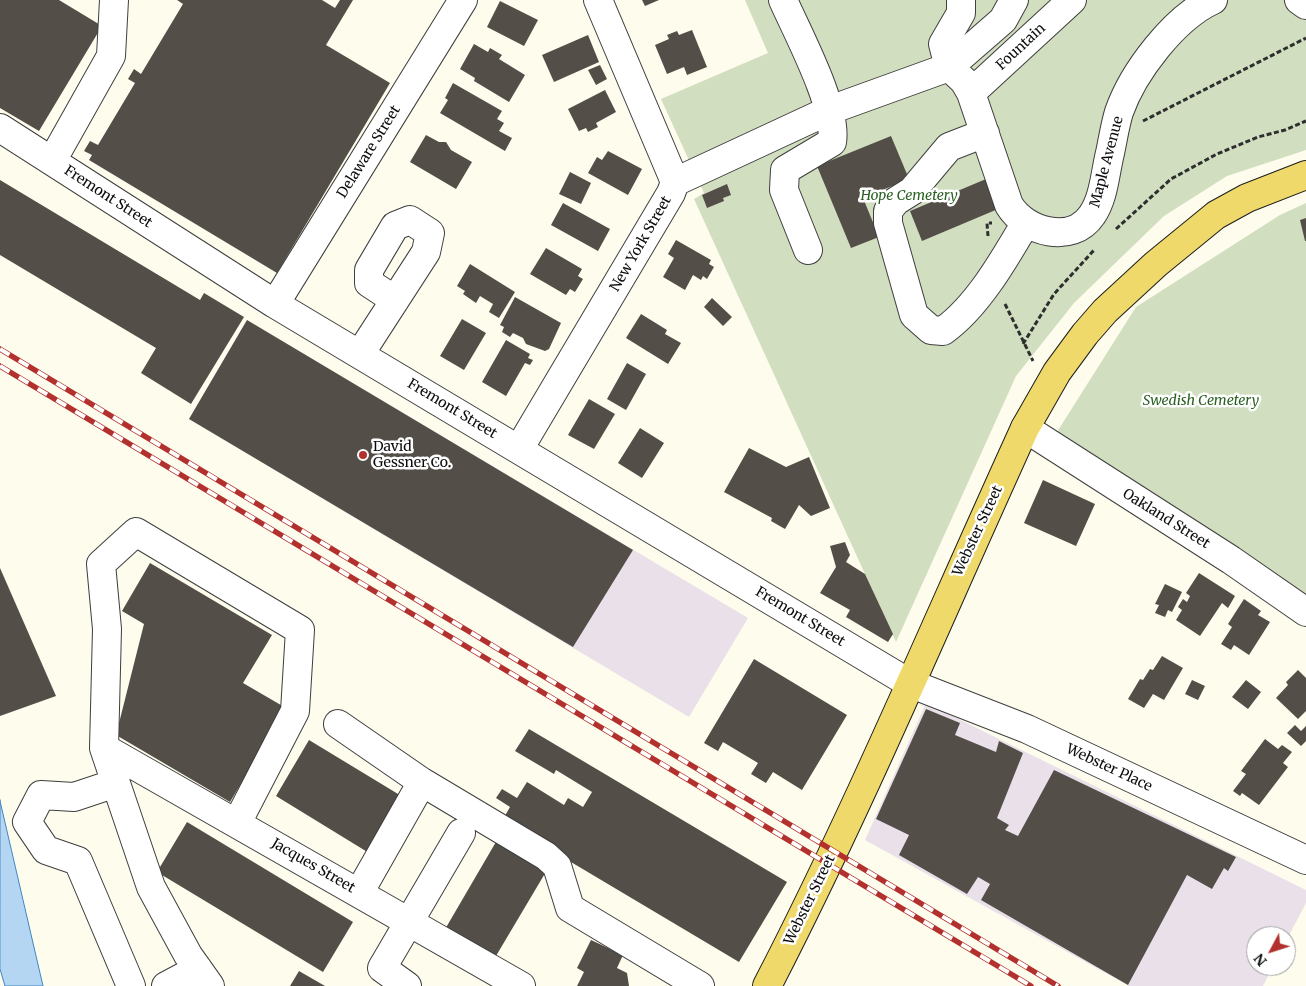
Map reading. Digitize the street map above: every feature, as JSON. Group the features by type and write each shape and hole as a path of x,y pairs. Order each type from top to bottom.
{"main road":[{"name":"Webster Street","path":"767,986 811,900 1025,428 1048,388 1085,334 1105,311 1156,264 1216,215 1256,194 1306,176"}],"street":[{"path":"52,161 111,56 114,0"},
{"name":"Delaware Street","path":"275,304 463,0"},
{"name":"New York Street","path":"520,449 671,193 675,182 598,0"},
{"path":"783,0 830,110 834,131 832,142 785,170 784,190 808,250"},
{"path":"961,0 961,13 942,44 949,67 964,81 971,93 985,133 1008,206 1015,217 1025,224 992,275 960,319 944,331 931,330 914,315 888,223 888,211 896,201 912,191 948,148 985,133"},
{"path":"675,182 830,110 949,67 1003,20 1014,0"},
{"name":"Fountain","path":"971,93 1072,0"},
{"path":"1299,0 1306,5"},
{"name":"Maple Avenue","path":"1025,224 1039,230 1058,232 1077,227 1092,216 1100,200 1120,112 1137,76 1167,36 1206,2"},
{"name":"Fremont Street","path":"0,128 275,304 910,683"},
{"path":"360,354 395,300"},
{"name":"Oakland Street","path":"1025,428 1231,560 1306,612"},
{"path":"166,986 204,978 151,887 104,748 107,629 101,564 136,532 300,630 295,711 237,823"},
{"name":"Webster Place","path":"910,683 1027,729 1306,860"},
{"path":"338,724 422,782 546,856 557,866 570,908 700,986"},
{"name":"Jacques Street","path":"104,748 521,986"},
{"path":"359,893 422,782"},
{"path":"116,783 74,797 41,796 27,822 46,850 78,861 131,986"},
{"path":"407,986 382,968 461,833"}],"path":[{"path":"1114,136 1306,38"},
{"path":"1113,231 1171,179 1225,151 1306,120"},
{"path":"987,223 988,261 992,275 1023,344 1048,388"},
{"path":"1023,344 1054,294 1100,244"}],"shaded area":[{"name":"David Gessner Co.","path":"247,320 748,618 689,717 189,419"},
{"path":"926,703 1306,890 1306,903 1294,926 1246,926 1246,976 1268,976 1263,986 1129,986 865,840"}],"green space":[{"name":"Hope Cemetery","path":"745,0 1306,0 1306,150 1227,176 1164,216 1074,303 1016,376 896,642 694,199 704,193 661,99 768,53"},
{"name":"Swedish Cemetery","path":"1306,203 1306,598 1057,432 1136,307 1280,215"}],"water":[{"path":"0,801 43,986 5,986 0,969"}],"building":[{"path":"0,0 59,0 102,26 39,131 0,108"},
{"path":"177,0 322,0 335,8 340,0 353,0 326,45 390,83 277,273 89,160 92,155 84,151 90,141 98,145 135,83 128,79 134,69 141,74 183,4"},
{"path":"642,0 659,0 645,6"},
{"path":"500,1 538,20 524,46 487,27"},
{"path":"692,30 707,67 687,75 684,67 667,74 655,45 669,39 667,35 677,31 679,35"},
{"path":"588,35 599,62 554,82 542,55"},
{"path":"474,44 488,52 490,48 502,55 499,59 525,75 509,102 474,81 475,78 460,69"},
{"path":"600,65 607,79 596,85 588,70"},
{"path":"453,83 502,111 497,119 504,123 499,131 512,138 505,151 440,113 448,100 445,98"},
{"path":"605,90 616,112 596,123 598,127 588,132 586,128 579,131 568,109"},
{"path":"426,135 439,142 446,142 451,150 472,162 456,189 410,162"},
{"path":"891,136 909,179 863,198 879,237 851,248 817,166"},
{"path":"608,151 642,169 628,195 588,173 597,157 602,160"},
{"path":"570,172 591,183 581,204 559,194"},
{"path":"986,179 998,209 922,241 910,211"},
{"path":"0,180 200,300 204,293 244,317 191,404 141,373 156,348 0,255"},
{"path":"727,184 731,195 723,198 724,201 707,208 702,195"},
{"path":"563,203 610,229 598,251 551,225"},
{"path":"1306,218 1306,241 1305,241 1300,220"},
{"path":"676,240 711,260 709,264 714,267 707,279 703,276 701,280 693,275 685,290 663,277 674,258 668,254"},
{"path":"546,248 582,269 578,276 583,279 575,292 570,289 566,295 530,274"},
{"path":"470,264 515,292 499,318 489,312 493,304 480,296 476,303 463,294 465,291 457,286"},
{"path":"515,297 561,323 549,349 545,351 526,344 523,338 513,333 510,337 502,332 504,327 500,325"},
{"path":"712,298 732,317 723,326 704,307"},
{"path":"641,314 667,330 665,334 681,343 668,364 626,338"},
{"path":"462,319 486,333 464,370 440,356"},
{"name":"David Gessner Co.","path":"247,320 633,550 573,647 189,419"},
{"path":"506,340 530,354 528,358 533,360 530,365 525,363 506,396 482,382"},
{"path":"627,363 646,374 626,410 607,399"},
{"path":"589,399 615,414 594,449 568,435"},
{"path":"640,428 664,443 642,478 618,463"},
{"path":"749,448 786,467 809,457 830,508 811,516 799,505 785,529 771,521 772,518 724,492"},
{"path":"1043,480 1095,504 1076,546 1024,523"},
{"path":"845,542 850,555 846,562 865,574 893,634 888,642 846,617 850,610 820,593 836,567 830,546"},
{"path":"150,563 272,635 243,683 286,708 230,802 116,735 144,624 122,611"},
{"path":"0,568 56,696 0,716"},
{"path":"1199,573 1235,596 1228,608 1222,603 1200,636 1176,620 1182,610 1178,607 1183,599 1187,602 1190,596 1186,593"},
{"path":"1165,584 1182,592 1172,612 1168,610 1165,617 1155,613 1159,605 1155,604"},
{"path":"1244,599 1261,611 1258,615 1270,622 1249,655 1234,645 1231,650 1221,644 1232,627 1228,624"},
{"path":"1162,656 1183,668 1164,700 1153,694 1144,708 1128,699 1140,679 1143,680 1150,669 1153,670"},
{"path":"754,659 847,715 802,790 773,772 766,783 751,774 758,763 723,742 718,751 704,743"},
{"path":"1298,670 1306,678 1306,711 1298,719 1276,698 1288,685 1286,682"},
{"path":"1192,680 1205,686 1198,700 1185,694"},
{"path":"1246,680 1261,692 1248,709 1232,697"},
{"path":"926,709 960,723 955,735 996,752 999,741 1023,753 997,818 1009,825 1005,830 1018,836 1054,770 1236,857 1228,871 1224,868 1212,889 1187,875 1128,985 981,900 990,884 978,877 967,894 899,855 909,835 876,819"},
{"path":"1295,725 1301,731 1306,726 1306,741 1301,746 1287,733"},
{"path":"529,729 787,882 739,962 502,821 510,807 496,798 502,789 517,798 527,782 564,805 568,798 583,807 592,792 556,770 554,774 515,751"},
{"path":"1265,739 1278,749 1282,745 1292,752 1283,763 1288,767 1259,805 1242,793 1240,796 1233,791 1246,774 1241,771"},
{"path":"309,740 403,797 369,853 276,796"},
{"path":"187,822 353,922 323,972 157,872"},
{"path":"500,835 550,865 493,961 444,931"},
{"path":"591,940 623,955 617,968 627,973 629,986 577,986 584,972 577,968"},
{"path":"299,971 325,986 290,986"}],"railway":[{"path":"0,349 1058,986"},
{"path":"0,366 1031,986"}],"place":[{"name":"David Gessner Co.","path":"363,455"}]}
